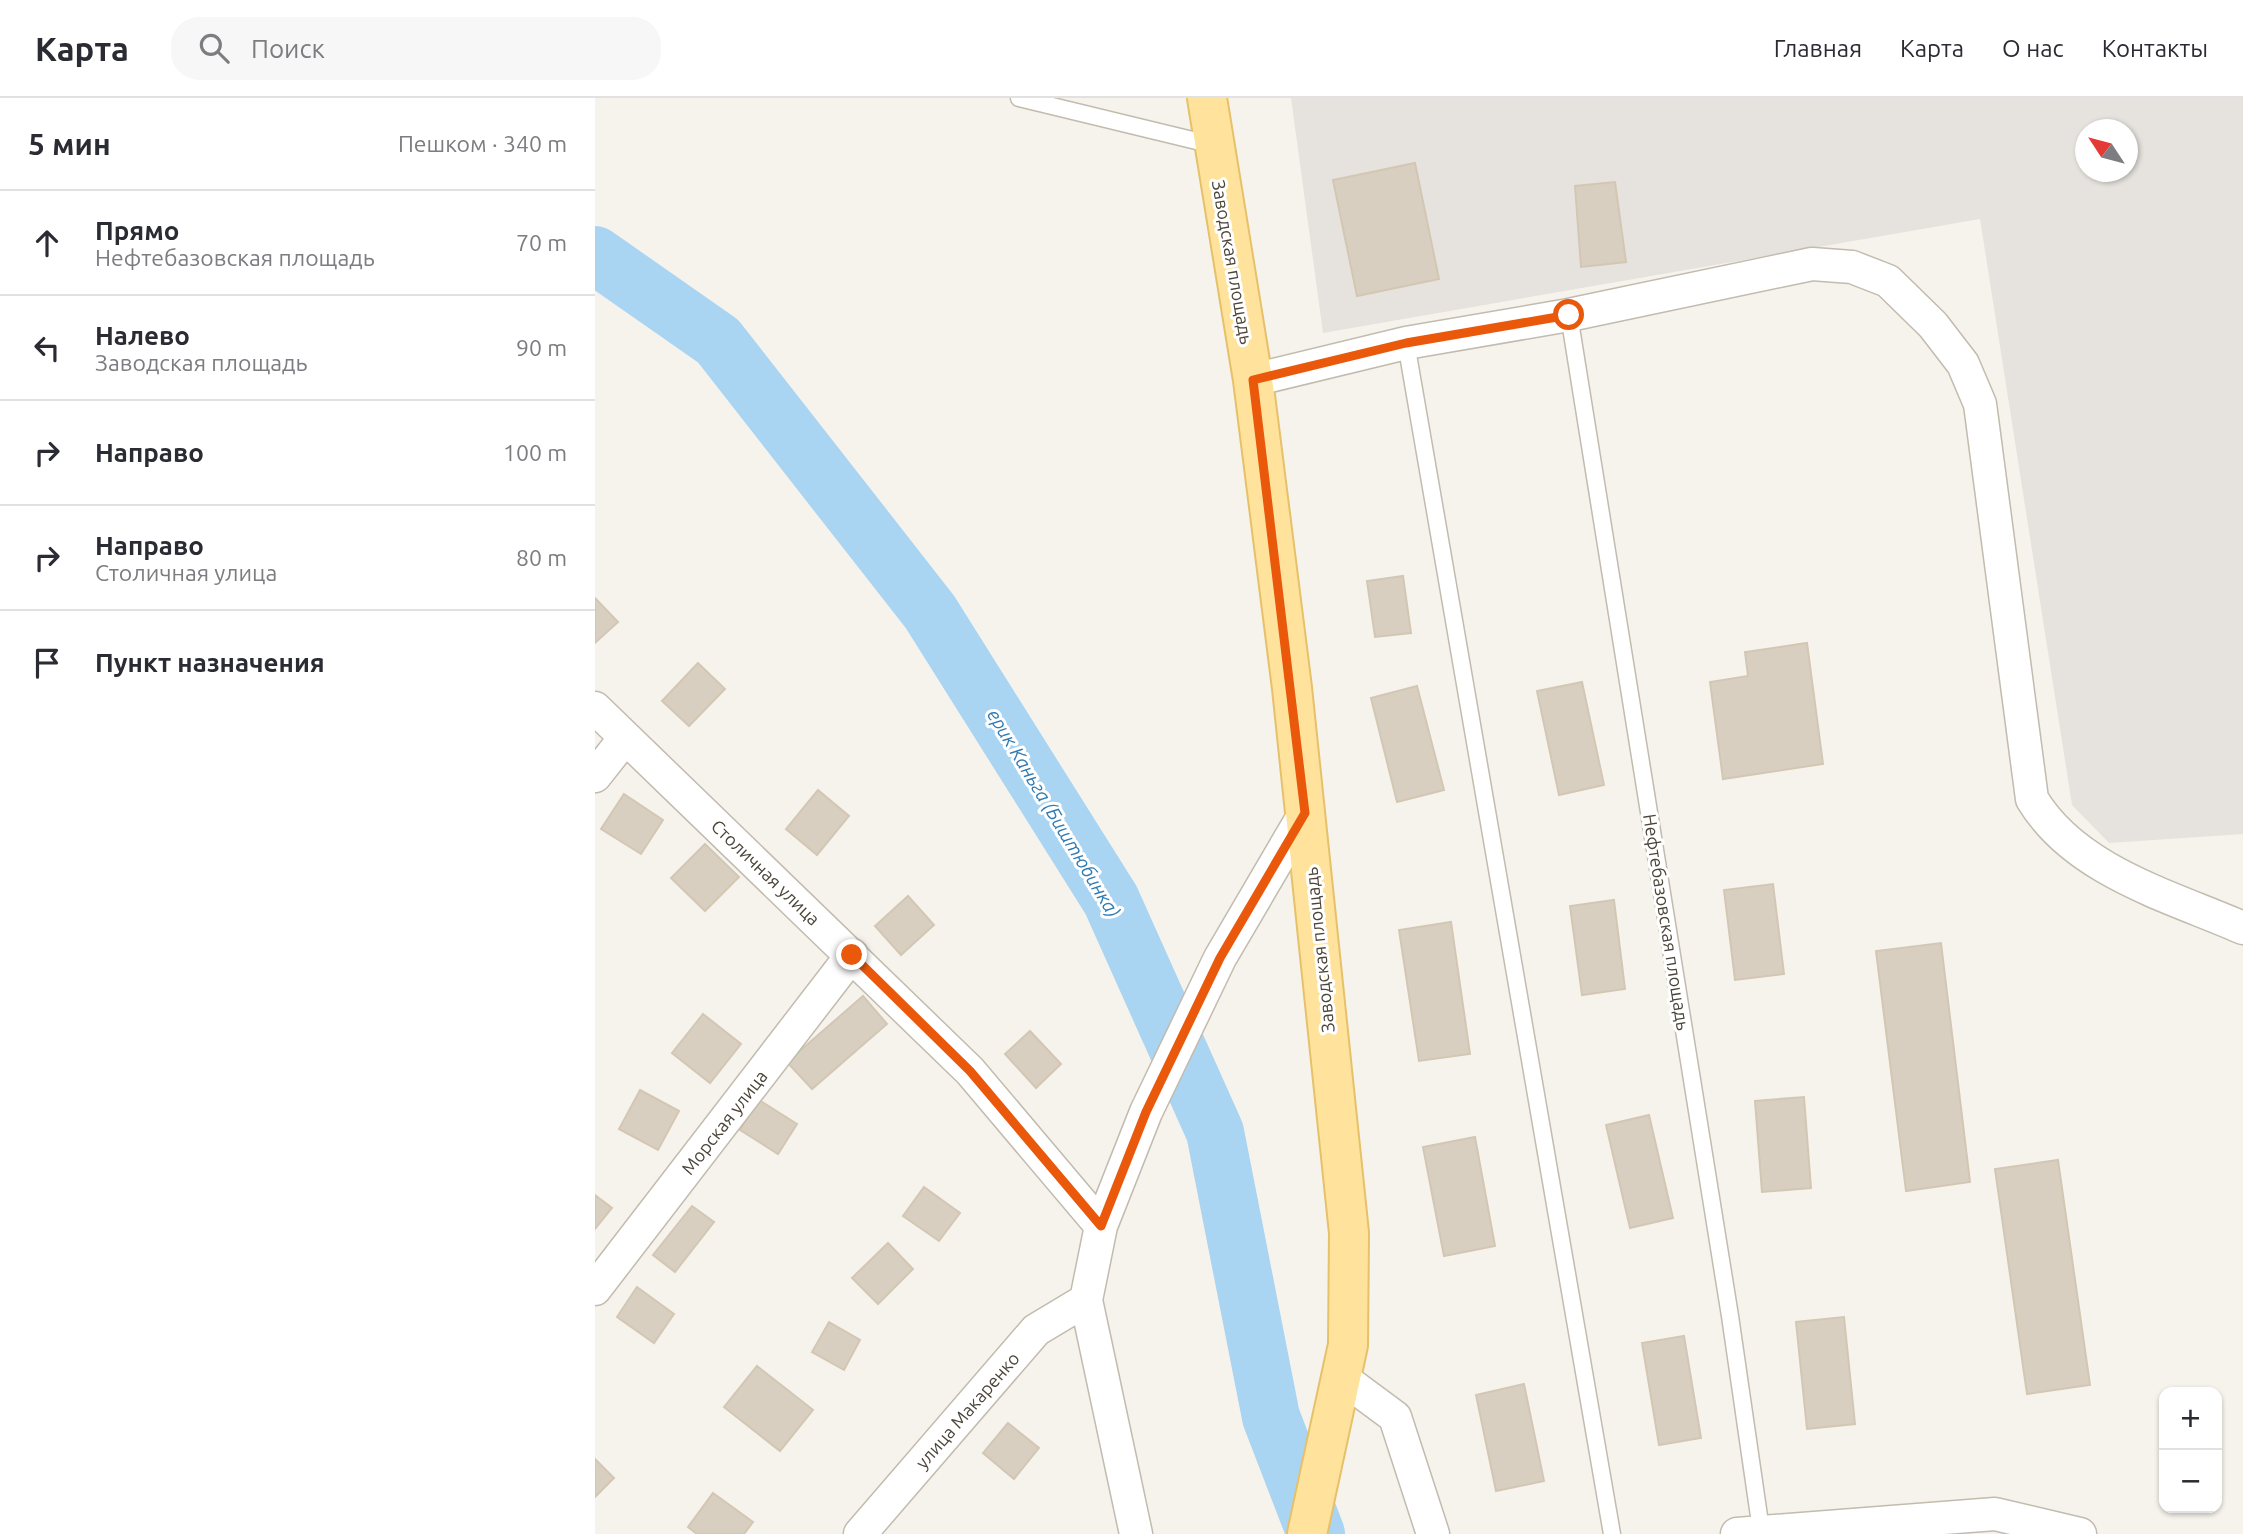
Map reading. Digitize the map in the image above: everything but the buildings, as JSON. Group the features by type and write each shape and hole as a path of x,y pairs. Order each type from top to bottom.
{"main road":[{"name":"Заводская площадь","path":"1207,98 1253,380 1305,813 1349,1233 1345,1361 1307,1534"}],"street":[{"path":"1253,380 1406,343 1569,315 1812,264 1852,267 1888,281 1933,324 1963,364 1980,404 2032,799 2044,819 2062,838 2119,875 2243,928"},
{"name":"Столичная улица","path":"595,708 970,1071 1101,1226"},
{"path":"595,776 625,738"},
{"path":"1136,1534 1086,1300 1101,1226 1146,1112 1220,958 1305,813"},
{"name":"Морская улица","path":"595,1289 852,955"},
{"name":"улица Макаренко","path":"860,1534 1036,1330 1086,1300"},
{"path":"1345,1361 1395,1417 1433,1534"},
{"path":"1749,1532 1995,1514 2080,1534"}],"lane":[{"path":"1019,98 1213,145"},
{"name":"Нефтебазовская площадь","path":"1569,315 1730,1316 1749,1532"},
{"path":"1406,343 1612,1534"}],"shaded area":[{"path":"1291,98 2243,98 2243,834 2109,843 2072,805 1980,219 1323,333"}],"waterway":[{"name":"ерик Каньга (Биштюбинка)","path":"595,255 718,341 930,612 1111,900 1215,1132 1271,1417 1316,1534"}],"route":[{"path":"852,955 970,1071 1101,1226 1146,1112 1220,958 1305,813 1253,380 1406,343 1569,315"}]}
